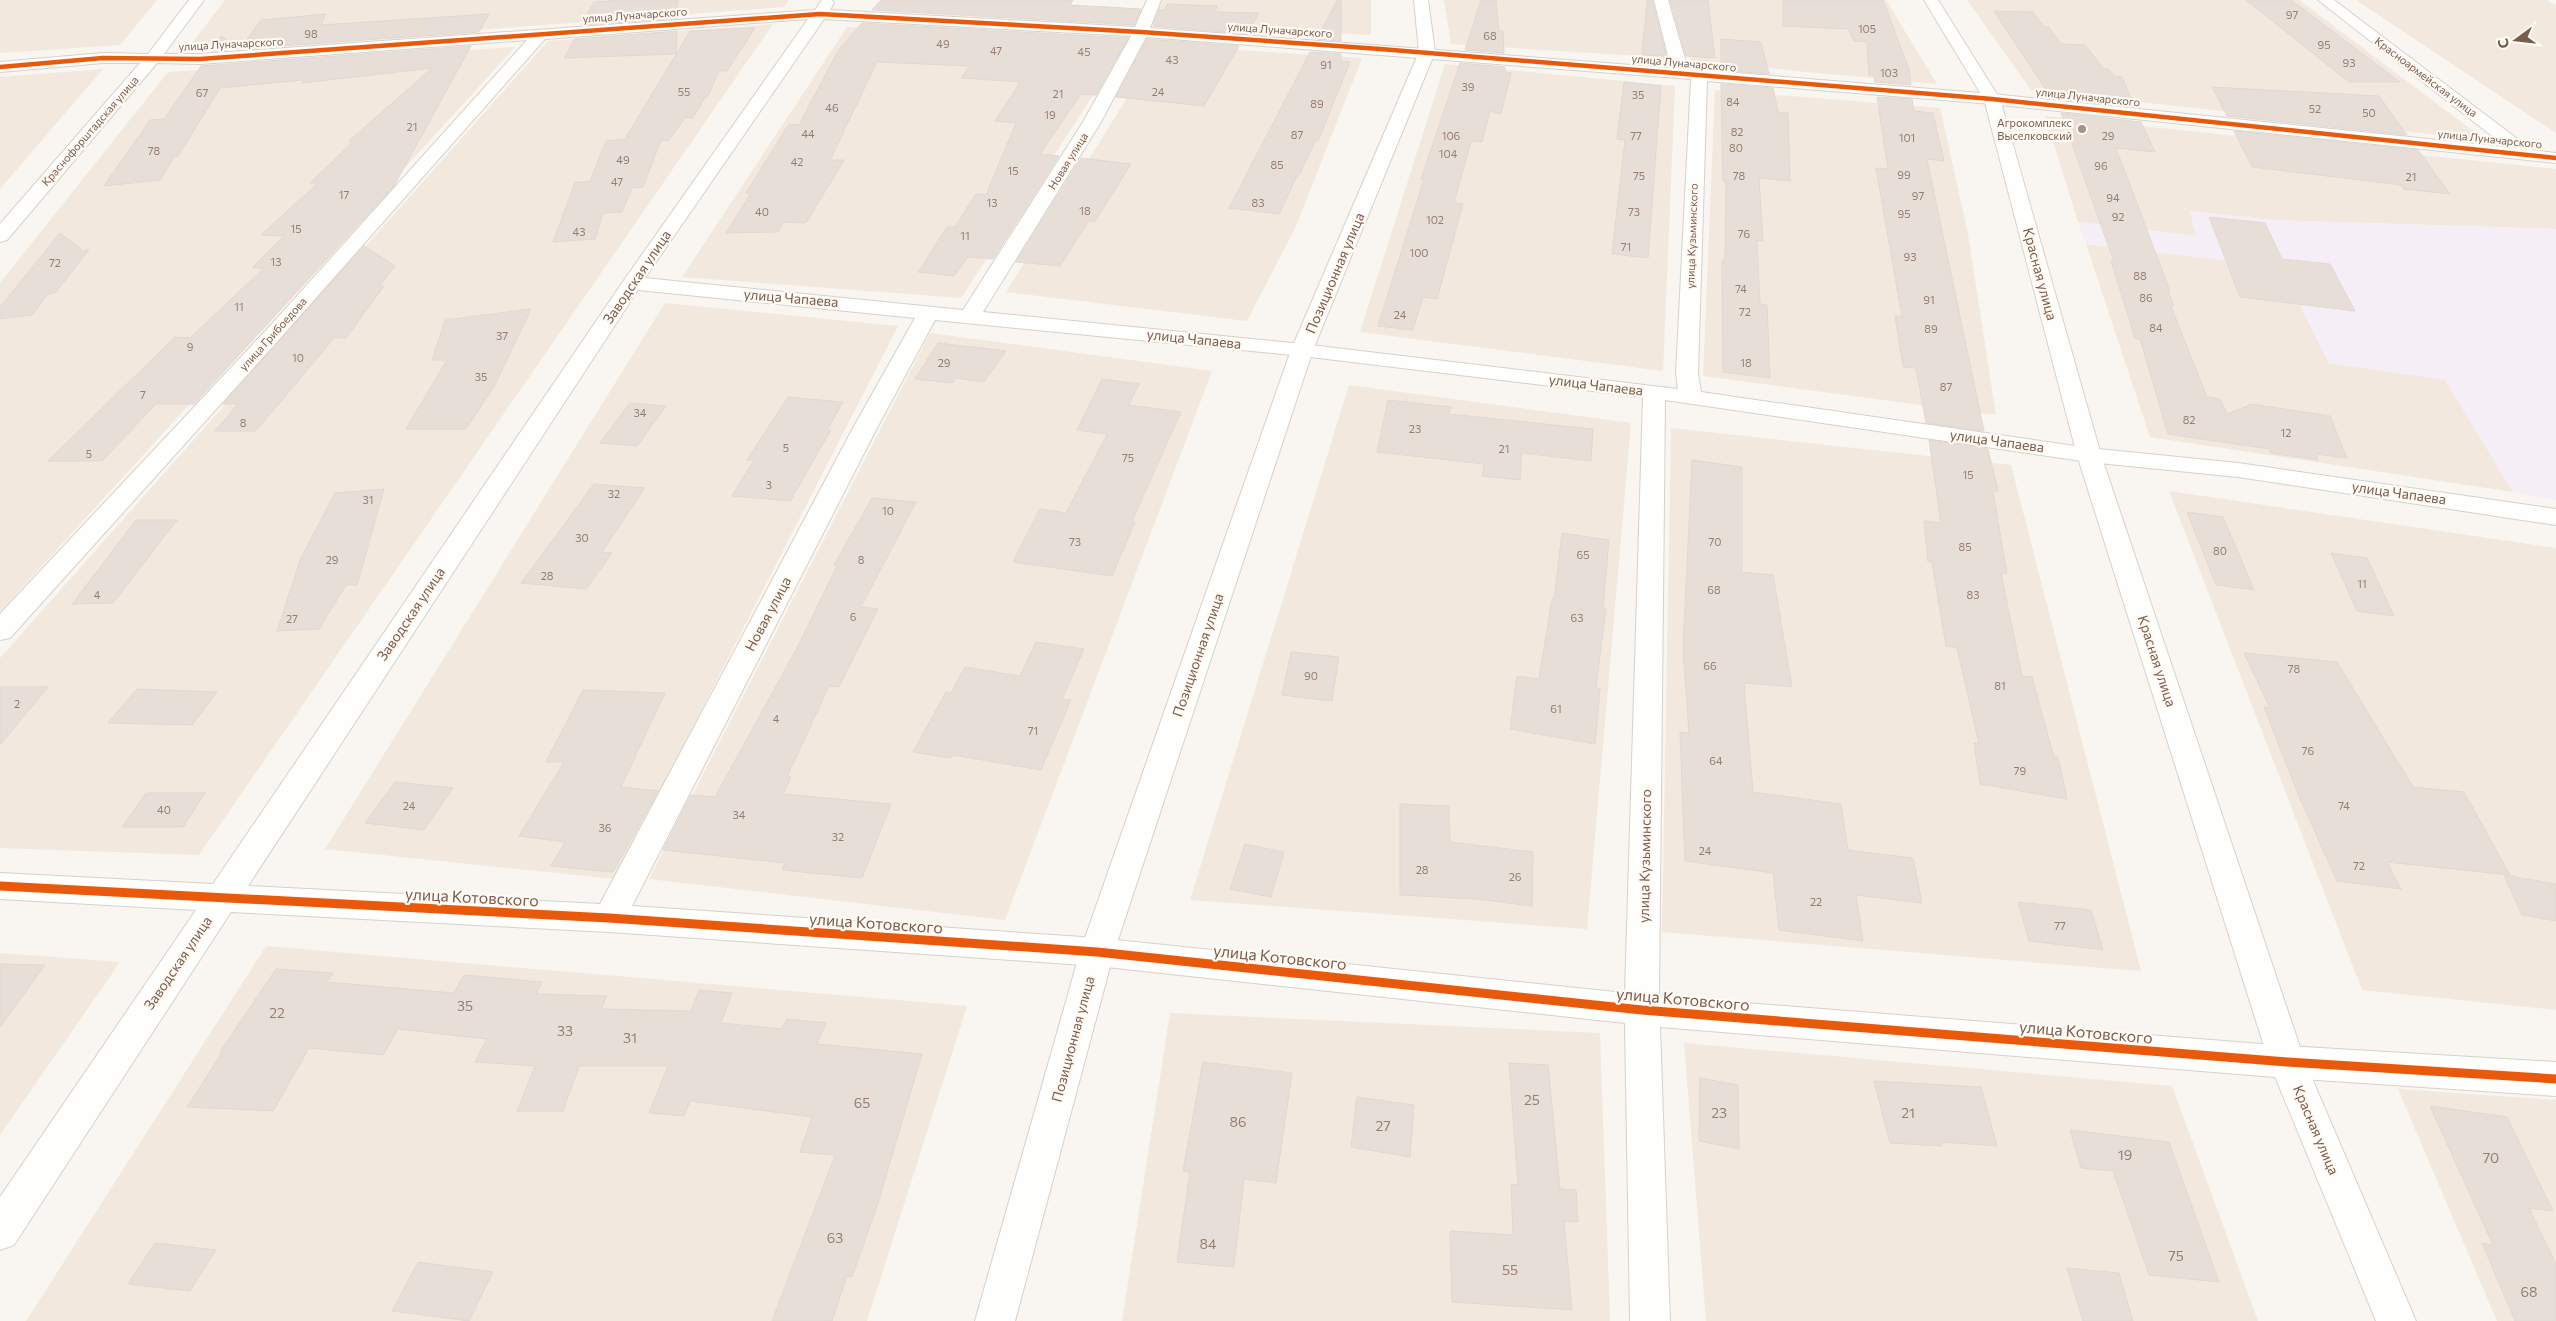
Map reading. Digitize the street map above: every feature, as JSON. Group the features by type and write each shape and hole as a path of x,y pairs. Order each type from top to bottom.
{"street":[{"name":"Краснофорштадская улица","path":"0,236 153,58 197,0"},
{"name":"Новая улица","path":"970,316 1076,150 1141,32 1154,0"},
{"name":"Позиционная улица","path":"995,1321 1097,952 1302,350 1427,52 1421,0"},
{"name":"улица Кузьминского","path":"1661,0 1690,74 1687,373 1690,397"},
{"name":"Красная улица","path":"1931,0 1992,99 2090,455 2287,1062 2396,1321"},
{"name":"Красноармейская улица","path":"2325,0 2527,154"},
{"name":"улица Луначарского","path":"0,68 102,58 200,59 542,33 824,7 1427,52 1992,99 2556,158"},
{"name":"Заводская улица","path":"0,1231 632,283 824,7"},
{"name":"улица Грибоедова","path":"0,631 276,330 542,33"},
{"name":"улица Чапаева","path":"632,283 929,311 1302,350 1654,392 2090,455 2238,470 2556,516"},
{"name":"Новая улица","path":"609,918 856,445 929,311"},
{"name":"улица Кузьминского","path":"1650,1321 1642,1010 1654,392"},
{"name":"улица Котовского","path":"0,886 609,918 1097,952 1642,1010 2287,1062 2556,1079"}],"shaded area":[{"path":"0,0 157,0 120,45 0,53"},
{"path":"225,0 789,0 784,7 185,52"},
{"path":"1160,0 1371,0 1371,35 1151,24"},
{"path":"1444,0 1652,0 1670,58 1451,44"},
{"path":"1669,0 1886,0 1937,84 1691,61"},
{"path":"1967,0 2299,0 2485,140 2031,90"},
{"path":"2356,0 2547,0 2556,6 2556,133"},
{"path":"773,24 199,855 0,848 0,658 548,41"},
{"path":"847,27 1127,43 961,298 682,277"},
{"path":"1160,45 1362,58 1296,226 1247,321 1006,292"},
{"path":"515,47 0,612 0,283 168,72"},
{"path":"1445,64 1675,86 1663,371 1360,332"},
{"path":"103,69 0,189 0,77"},
{"path":"1715,90 1940,108 1968,234 1996,415 1703,376"},
{"path":"2045,116 2556,169 2556,229 2273,220 2190,211 2197,236 2078,222"},
{"path":"2190,211 2273,220 2556,229 2556,500 2513,492 2445,380 2329,363 2281,267 2086,244 2078,222 2196,236"},
{"path":"2086,244 2281,267 2329,363 2445,379 2513,492 2150,437"},
{"path":"665,303 898,326 615,879 325,849"},
{"path":"930,333 1212,371 1005,920 649,879"},
{"path":"1349,385 1631,423 1587,929 1190,900"},
{"path":"1671,428 2011,465 2141,971 1662,932"},
{"path":"2169,491 2556,548 2556,1010 2362,990"},
{"path":"266,946 967,1006 867,1321 26,1321"},
{"path":"0,953 120,962 0,1135"},
{"path":"1170,1013 1600,1033 1610,1321 1122,1321"},
{"path":"1684,1043 2172,1086 2258,1321 1706,1321"},
{"path":"2398,1089 2556,1100 2556,1321 2497,1321"}],"building":[{"path":"678,0 677,18 582,25 594,2"},
{"path":"881,0 1073,0 1070,5 1141,9 1134,25 872,10"},
{"path":"1337,0 1341,0 1341,41 1317,39"},
{"path":"1481,0 1496,0 1499,31 1503,31 1504,53 1465,50"},
{"path":"1647,0 1652,0 1666,56 1642,55"},
{"path":"1670,0 1708,0 1715,58 1686,56"},
{"path":"1783,0 1883,0 1909,69 1911,85 1875,82 1874,75 1869,75 1867,42 1854,41 1848,29 1783,26"},
{"path":"2246,0 2291,0 2400,82 2349,82"},
{"path":"1167,4 1217,6 1215,12 1259,13 1247,34 1153,26 1159,10 1165,10"},
{"path":"1994,11 2033,12 2044,27 2049,27 2061,44 2085,45 2104,69 2109,69 2114,76 2122,77 2135,107 2055,99 2053,90 2046,90"},
{"path":"326,14 321,25 489,14 479,32 240,49 261,20"},
{"path":"862,23 1128,38 1096,95 1081,94 1040,154 1059,156 993,259 968,257 954,276 918,272 947,227 955,227 976,194 986,195 1016,123 995,121 1020,82 961,78 970,66 877,62 830,160 844,160 806,223 783,222 778,232 726,233 751,193 746,193 789,124 799,125 838,51"},
{"path":"755,28 727,71 719,71 708,96 705,97 693,118 685,118 668,141 661,140 643,187 632,188 622,212 603,213 595,239 553,242 575,183 590,181 606,141 625,139 690,31"},
{"path":"677,31 676,54 564,58 575,39"},
{"path":"221,36 240,49 211,51"},
{"path":"1147,39 1239,46 1204,106 1116,97"},
{"path":"1721,39 1761,42 1769,74 1721,70"},
{"path":"471,46 394,186 194,404 156,404 102,461 48,461 175,337 190,338 264,268 252,268 284,236 261,235 318,183 310,183 353,142 349,141 432,68 302,83 303,80 220,88 178,156 175,156 160,180 104,186 150,120 164,119 201,66"},
{"path":"1310,52 1341,54 1341,61 1350,62 1318,141 1315,141 1279,214 1229,208"},
{"path":"1460,63 1505,67 1505,72 1511,73 1501,114 1490,111 1482,142 1471,141 1454,203 1463,204 1437,299 1423,297 1413,330 1378,326 1424,179 1421,179"},
{"path":"1624,82 1661,86 1648,258 1612,254 1625,140 1617,139"},
{"path":"1721,84 1773,88 1778,112 1788,113 1790,181 1759,178 1763,241 1757,240 1760,304 1767,305 1770,378 1723,372 1722,260 1725,260 1726,182 1723,181"},
{"path":"2212,87 2379,96 2407,135 2227,116"},
{"path":"1877,97 1912,99 1914,111 1933,113 1944,161 1927,159 1984,431 1926,423 1916,368 1903,367 1895,316 1902,317 1876,168 1888,169"},
{"path":"2061,113 2141,122 2155,152 2116,148 2170,291 2168,291 2174,306 2171,306 2207,397 2220,399 2227,414 2252,404 2330,416 2347,458 2316,454 2318,460 2271,453 2270,449 2168,434 2140,339 2135,338 2111,261 2114,262"},
{"path":"2234,131 2418,150 2450,194 2404,189 2401,185 2252,167"},
{"path":"1081,158 1131,164 1095,221 1089,221 1060,266 1016,262"},
{"path":"2209,217 2265,223 2282,259 2330,264 2355,311 2240,297"},
{"path":"60,233 81,249 80,251 89,250 55,293 48,294 32,315 0,319 0,307"},
{"path":"364,246 395,266 379,287 384,286 346,338 334,338 256,431 215,431 238,404 223,404"},
{"path":"531,309 495,385 466,429 406,429 447,360 432,360 445,320"},
{"path":"938,343 1006,351 984,382 956,378 952,383 915,379"},
{"path":"1102,379 1139,384 1129,405 1181,412 1132,521 1135,522 1112,576 1013,562 1040,509 1066,513 1107,434 1077,430"},
{"path":"788,397 843,402 827,430 831,430 790,501 732,496 754,460 747,460"},
{"path":"1388,400 1451,407 1449,414 1593,429 1591,461 1522,453 1520,480 1482,476 1484,464 1377,452"},
{"path":"630,403 666,406 637,446 600,443"},
{"path":"1929,440 1988,449 1998,491 1993,491 2007,574 2001,573 2022,676 2032,677 2054,757 2058,757 2067,799 1980,784 1974,743 1979,744 1957,648 1946,646 1932,562 1928,562 1924,521 1941,523"},
{"path":"1692,460 1742,467 1742,572 1773,575 1792,687 1744,683 1753,792 1841,804 1848,850 1913,858 1922,903 1856,895 1863,941 1779,930 1773,873 1685,861 1680,732 1689,733 1683,649"},
{"path":"594,484 645,488 602,552 612,553 586,589 521,583"},
{"path":"384,489 357,585 346,585 319,629 277,631 301,558 335,493"},
{"path":"872,498 916,502 861,607 878,609 839,687 829,686 787,777 791,777 783,794 891,804 862,878 782,870 785,863 663,850 691,795 715,797 797,648 837,566 834,565"},
{"path":"2187,512 2223,517 2254,590 2216,585"},
{"path":"136,520 177,520 113,603 72,604"},
{"path":"1562,533 1609,540 1603,608 1606,608 1596,688 1600,689 1595,744 1510,729 1517,676 1539,679 1552,599 1554,599"},
{"path":"2331,553 2367,558 2394,616 2357,611"},
{"path":"1036,642 1084,649 1062,699 1071,700 1041,770 953,755 951,758 913,752 946,692 951,693 965,667 1020,676"},
{"path":"1291,652 1339,657 1332,701 1282,695"},
{"path":"2244,653 2337,662 2413,787 2464,792 2510,875 2387,862 2401,889 2337,881 2298,794 2264,707 2270,708"},
{"path":"0,687 48,687 0,745"},
{"path":"137,689 217,692 192,725 108,723"},
{"path":"583,690 665,693 621,787 658,791 613,872 551,866 565,842 519,836 564,762 546,762"},
{"path":"395,782 453,788 424,830 365,823"},
{"path":"146,793 205,793 183,827 122,827"},
{"path":"1400,804 1449,806 1450,842 1533,852 1532,906 1477,899 1400,895"},
{"path":"1245,844 1284,852 1271,897 1230,889"},
{"path":"2504,875 2556,884 2556,921 2522,915"},
{"path":"2018,902 2091,910 2103,950 2029,941"},
{"path":"0,964 45,965 0,1027"},
{"path":"276,969 333,973 327,982 454,993 464,975 542,982 536,994 607,996 601,1009 691,1011 699,990 732,993 721,1023 782,1029 787,1019 826,1023 817,1044 922,1054 878,1203 852,1277 847,1276 832,1321 772,1321 835,1155 800,1152 812,1117 690,1101 684,1116 649,1113 668,1066 579,1066 563,1111 517,1111 535,1066 475,1062 487,1039 398,1029 383,1055 309,1048 273,1111 187,1107 222,1053 220,1052"},
{"path":"1203,1062 1292,1073 1276,1183 1244,1179 1234,1267 1177,1262 1190,1172 1183,1171"},
{"path":"1509,1063 1548,1065 1560,1189 1576,1190 1578,1222 1564,1221 1572,1310 1452,1302 1450,1231 1513,1235 1511,1184 1518,1185"},
{"path":"1700,1078 1738,1085 1739,1149 1699,1141"},
{"path":"1874,1081 1981,1087 1997,1146 1941,1142 1942,1146 1890,1143"},
{"path":"1357,1097 1414,1105 1410,1157 1351,1147"},
{"path":"2430,1106 2507,1117 2553,1211 2529,1208 2556,1264 2556,1321 2515,1321 2482,1243 2493,1245"},
{"path":"2070,1130 2169,1142 2219,1282 2149,1275 2113,1171 2081,1168"},
{"path":"155,1243 216,1250 190,1291 128,1284"},
{"path":"418,1262 493,1272 469,1321 392,1311"},
{"path":"2067,1268 2119,1273 2133,1321 2083,1321"}],"cycle path":[{"path":"0,67 103,58 200,59 820,14 1141,32 1380,49 1992,99 2556,158"},
{"path":"0,886 609,918 1097,952 1642,1010 2287,1062 2556,1079"}],"place":[{"name":"Агрокомплекс Выселковский","path":"2082,129"}]}
